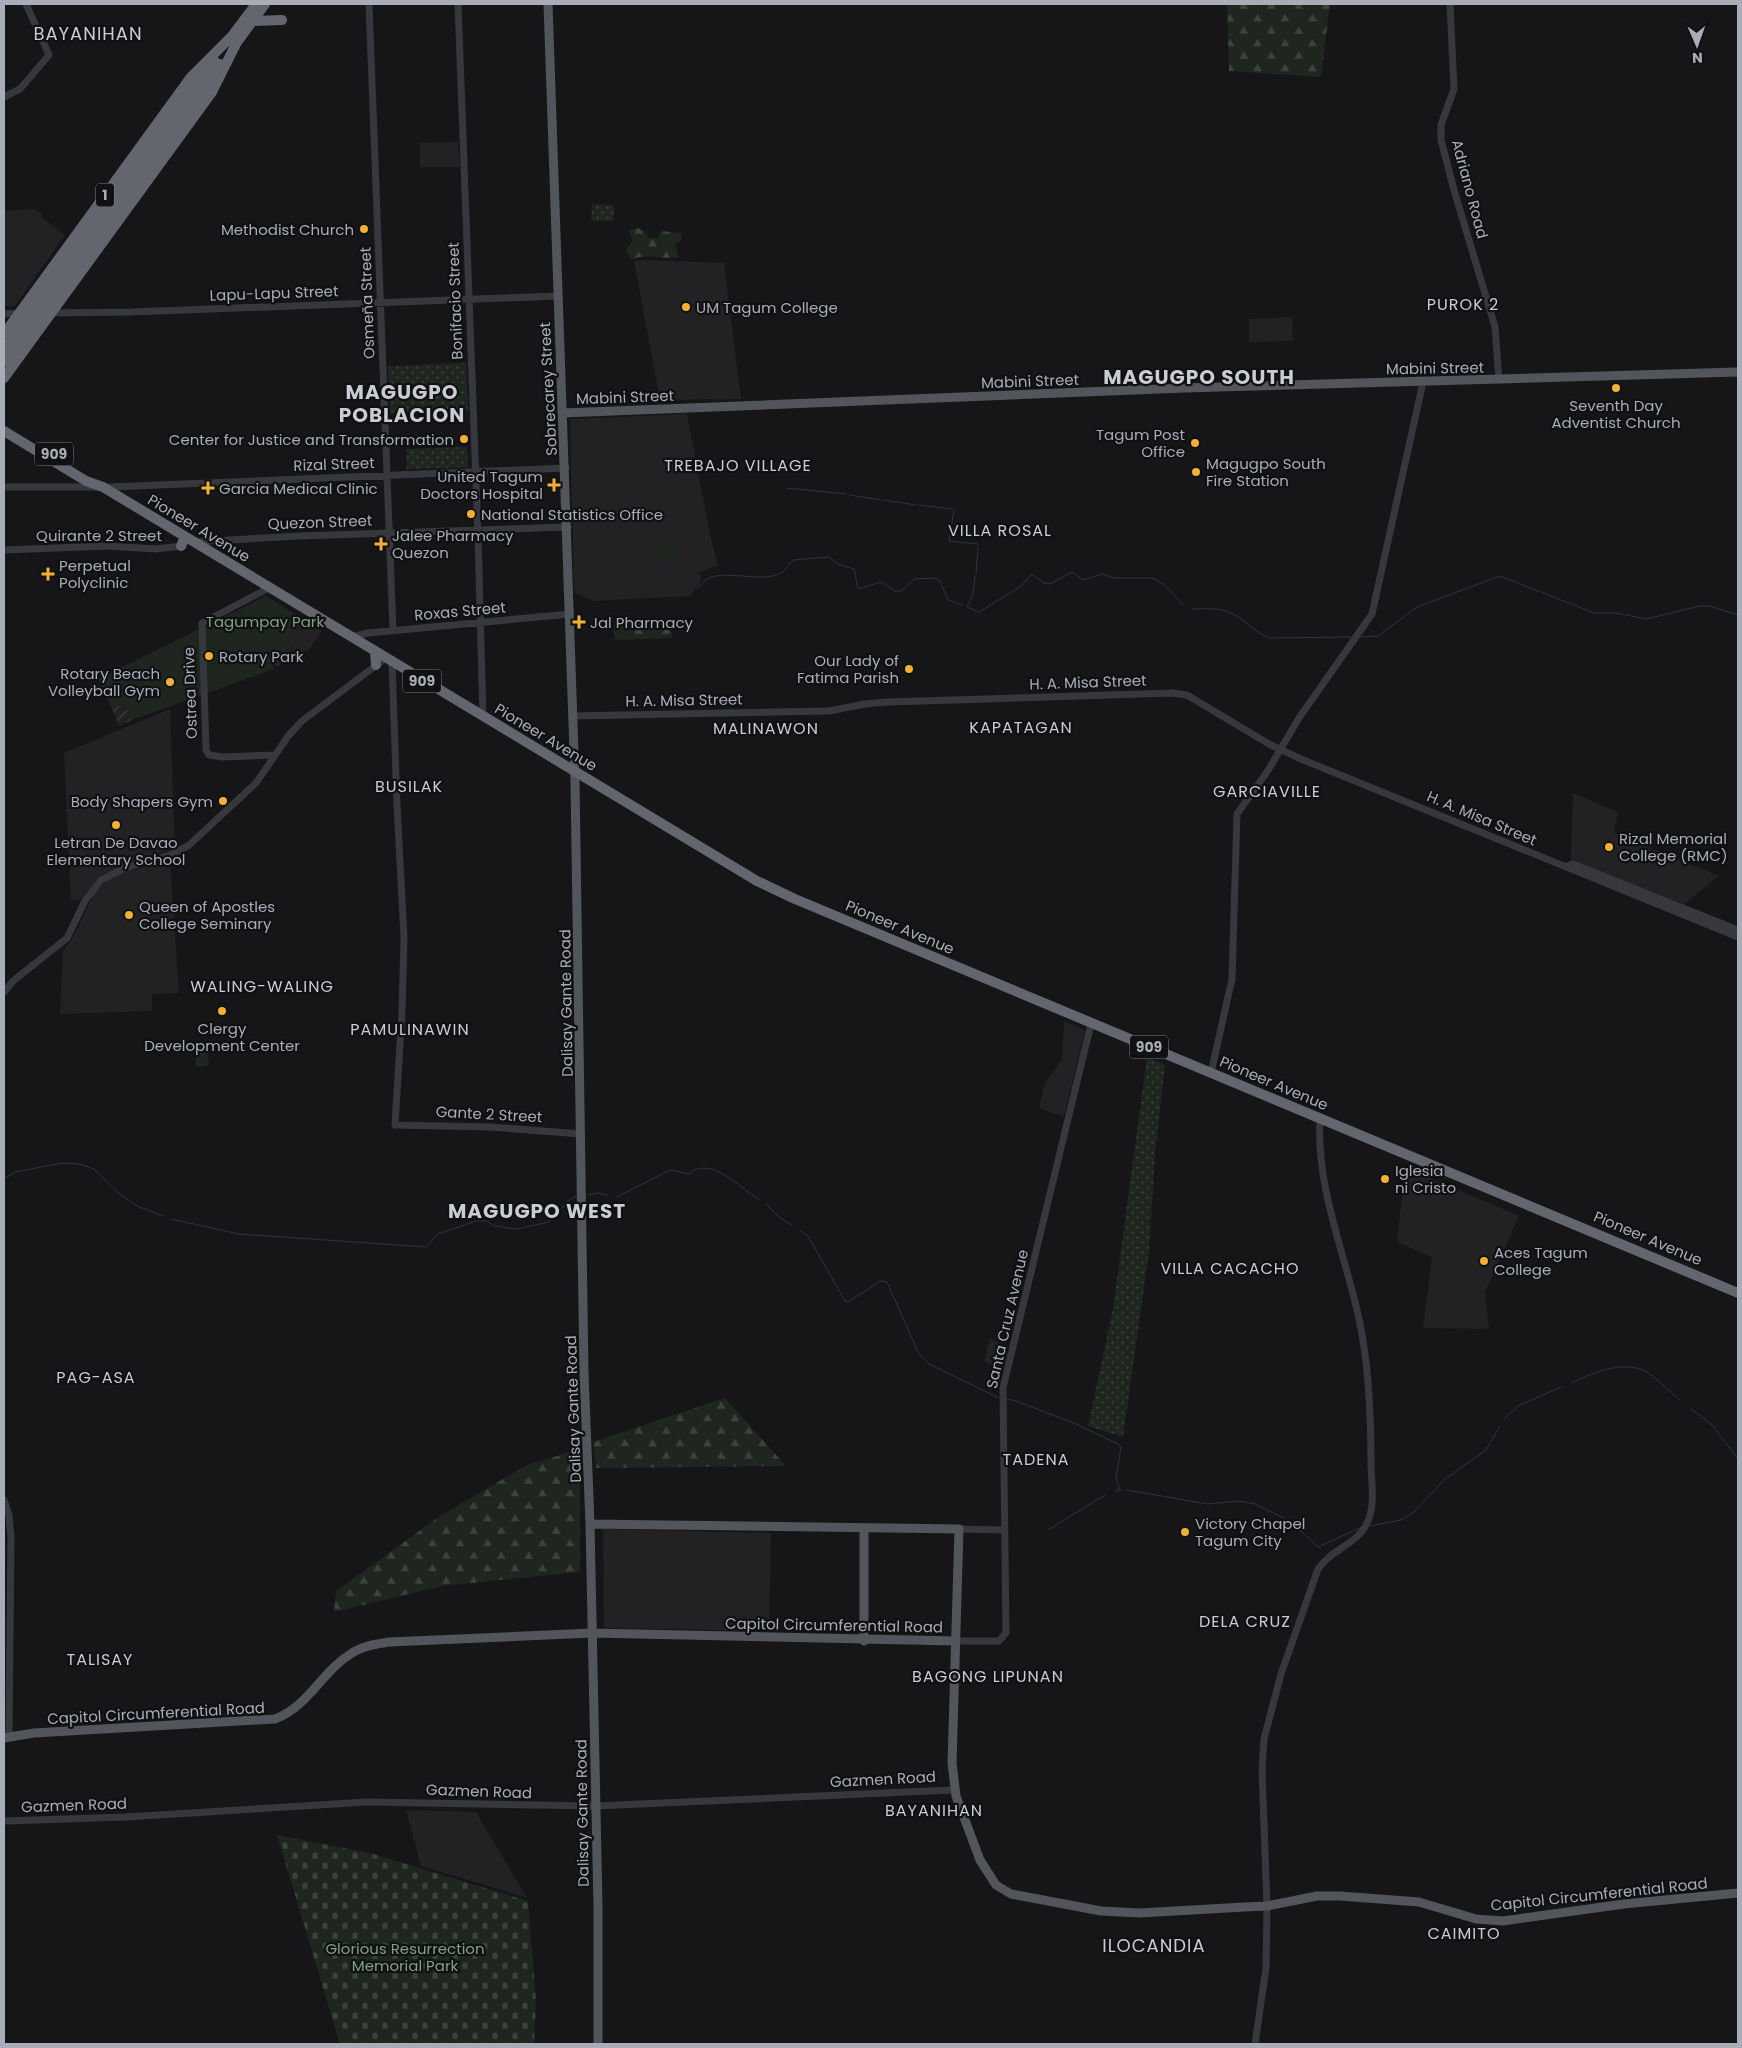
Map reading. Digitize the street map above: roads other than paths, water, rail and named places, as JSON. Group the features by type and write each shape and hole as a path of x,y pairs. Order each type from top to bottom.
{"highway":[{"name":"1","path":"4,362 102,221 235,38 256,4"},
{"name":"1","path":"4,334 191,76 235,38 265,4"},
{"path":"252,21 282,20"},
{"name":"1","path":"4,378 212,92 235,38"},
{"name":"1","path":"4,350 102,221"},
{"name":"Pioneer Avenue","path":"4,423 98,481 102,487"},
{"name":"Pioneer Avenue","path":"4,431 86,481 102,487 186,542 271,587 697,847 772,888 1091,1024 1738,1293"},
{"path":"374,651 376,665"}],"main road":[{"name":"Sobrecarey Street","path":"548,4 566,468 575,772"},
{"name":"Mabini Street","path":"563,413 1185,388 1738,372"},
{"name":"Dalisay Gante Road","path":"575,772 584,1363 590,1524 596,1806 598,2044"},
{"path":"590,1524 959,1529 956,1641"},
{"path":"864,1528 864,1641"},
{"name":"Capitol Circumferential Road","path":"6,1737 267,1721 283,1716 297,1708 346,1657 371,1645 390,1642 592,1633 864,1641 956,1641 952,1763 954,1790 984,1868 996,1885 1011,1894 1116,1912 1267,1906 1317,1896 1340,1896 1420,1902 1476,1919 1503,1921 1624,1904 1738,1893"}],"street":[{"path":"4,97 20,89 49,55 26,4"},
{"name":"Osmeña Street","path":"369,4 393,631"},
{"name":"Bonifacio Street","path":"458,4 478,530 483,717"},
{"name":"Adriano Road","path":"1450,4 1454,89 1441,125 1441,140 1454,190 1494,321 1499,380"},
{"name":"Lapu-Lapu Street","path":"4,314 558,296"},
{"path":"1211,1073 1232,979 1236,822 1240,810 1268,772 1299,718 1372,614 1423,382"},
{"name":"Rizal Street","path":"4,487 102,487 566,468"},
{"name":"Quezon Street","path":"186,542 568,527"},
{"name":"Quirante 2 Street","path":"4,550 81,546 155,549 186,542"},
{"name":"Ostrea Drive","path":"271,587 202,623 207,753 217,757 274,755"},
{"name":"Roxas Street","path":"352,637 393,631 570,614"},
{"path":"4,992 13,980 67,938 85,901 101,880 125,868 170,855 188,846 256,783 274,755 309,714 376,665 389,660"},
{"name":"Gante 2 Street","path":"389,660 404,937 402,1012 395,1125 490,1127 581,1134"},
{"name":"H. A. Misa Street","path":"573,716 829,711 860,704 888,702 1178,693 1187,695 1280,750 1526,852 1632,891"},
{"path":"1632,891 1738,930"},
{"path":"1632,891 1738,937"},
{"name":"Santa Cruz Avenue","path":"956,1641 999,1641 1005,1636 1003,1388 1091,1024"},
{"path":"1255,2044 1265,1984 1267,1906 1262,1762 1270,1709 1318,1569 1327,1558 1362,1532 1367,1525 1372,1508 1370,1422 1364,1347 1348,1270 1321,1168 1320,1119"},
{"path":"4,1500 9,1515 11,1536 6,1737"},
{"path":"959,1529 1005,1530"},
{"name":"Gazmen Road","path":"4,1821 126,1817 367,1802 596,1806 954,1790"}],"waterway":[{"path":"786,488 846,494"},
{"path":"849,495 881,500"},
{"path":"884,500 916,505"},
{"path":"919,505 951,509"},
{"path":"954,509 949,541 978,544"},
{"path":"976,574 978,547"},
{"path":"697,589 706,580 719,575 772,576 781,573 793,560 829,557 838,564 854,569 858,589 881,582 895,591 901,591 914,579 935,578 940,581 948,600 962,605"},
{"path":"975,577 973,594 967,607 979,612 1020,587 1032,574 1044,583 1050,584 1072,572 1083,580 1102,574 1114,578 1153,578 1165,585 1183,605"},
{"path":"1360,637 1378,636 1417,607 1500,576 1594,613 1616,613 1646,619 1700,606 1710,606 1738,615"},
{"path":"1193,609 1224,610 1270,638 1351,637"},
{"path":"4,1179 15,1172 62,1163 79,1164 94,1169 121,1195 137,1206 163,1216"},
{"path":"617,1197 672,1170 688,1174 697,1169 706,1168 725,1175 759,1200"},
{"path":"588,1195 598,1193 607,1195"},
{"path":"171,1219 239,1234 426,1247 438,1234 476,1221 487,1221 494,1226 517,1229 549,1222 568,1201 577,1195"},
{"path":"766,1204 780,1218 792,1225"},
{"path":"800,1230 808,1236 845,1301 848,1302 880,1281 887,1282 919,1354 929,1364 999,1398"},
{"path":"1572,1383 1606,1369 1634,1368 1643,1370 1652,1376 1680,1400"},
{"path":"1505,1418 1518,1406 1561,1387"},
{"path":"1007,1399 1076,1424 1118,1444 1121,1447 1116,1478 1120,1490"},
{"path":"1690,1408 1711,1424 1738,1459"},
{"path":"1370,1526 1401,1520 1414,1512 1445,1479 1486,1450 1500,1426"},
{"path":"1115,1491 1122,1490"},
{"path":"1127,1490 1207,1504 1239,1501 1255,1504 1290,1521 1318,1547 1360,1528"},
{"path":"1048,1530 1105,1495"}],"place":[{"name":"Methodist Church","path":"364,229"},
{"name":"UM Tagum College","path":"686,307"},
{"name":"Seventh Day Adventist Church","path":"1616,388"},
{"name":"Center for Justice and Transformation","path":"464,439"},
{"name":"Tagum Post Office","path":"1195,443"},
{"name":"Magugpo South Fire Station","path":"1196,472"},
{"name":"United Tagum Doctors Hospital","path":"554,485"},
{"name":"Garcia Medical Clinic","path":"208,488"},
{"name":"National Statistics Office","path":"471,514"},
{"name":"Jalee Pharmacy Quezon","path":"381,544"},
{"name":"Perpetual Polyclinic","path":"48,574"},
{"name":"Jal Pharmacy","path":"579,622"},
{"name":"Rotary Park","path":"209,656"},
{"name":"Our Lady of Fatima Parish","path":"909,669"},
{"name":"Rotary Beach Volleyball Gym","path":"170,682"},
{"name":"Body Shapers Gym","path":"223,801"},
{"name":"Letran De Davao Elementary School","path":"116,825"},
{"name":"Rizal Memorial College (RMC)","path":"1609,847"},
{"name":"Queen of Apostles College Seminary","path":"129,915"},
{"name":"Clergy Development Center","path":"222,1011"},
{"name":"Iglesia ni Cristo","path":"1385,1179"},
{"name":"Aces Tagum College","path":"1484,1261"},
{"name":"Victory Chapel Tagum City","path":"1185,1532"}],"district":[{"name":"BAYANIHAN","path":"88,33"},
{"name":"PUROK 2","path":"1463,304"},
{"name":"MAGUGPO SOUTH","path":"1199,377"},
{"name":"MAGUGPO POBLACION","path":"402,404"},
{"name":"TREBAJO VILLAGE","path":"738,465"},
{"name":"VILLA ROSAL","path":"1000,530"},
{"name":"KAPATAGAN","path":"1021,727"},
{"name":"MALINAWON","path":"766,728"},
{"name":"BUSILAK","path":"409,786"},
{"name":"GARCIAVILLE","path":"1267,791"},
{"name":"WALING-WALING","path":"262,986"},
{"name":"PAMULINAWIN","path":"410,1029"},
{"name":"MAGUGPO WEST","path":"537,1211"},
{"name":"VILLA CACACHO","path":"1230,1268"},
{"name":"PAG-ASA","path":"96,1377"},
{"name":"TADENA","path":"1036,1459"},
{"name":"DELA CRUZ","path":"1245,1621"},
{"name":"TALISAY","path":"100,1659"},
{"name":"BAGONG LIPUNAN","path":"988,1676"},
{"name":"BAYANIHAN","path":"934,1810"},
{"name":"CAIMITO","path":"1464,1933"},
{"name":"ILOCANDIA","path":"1154,1945"}],"park label":[{"name":"Tagumpay Park","path":"265,621"},
{"name":"Glorious Resurrection Memorial Park","path":"405,1956"}]}
